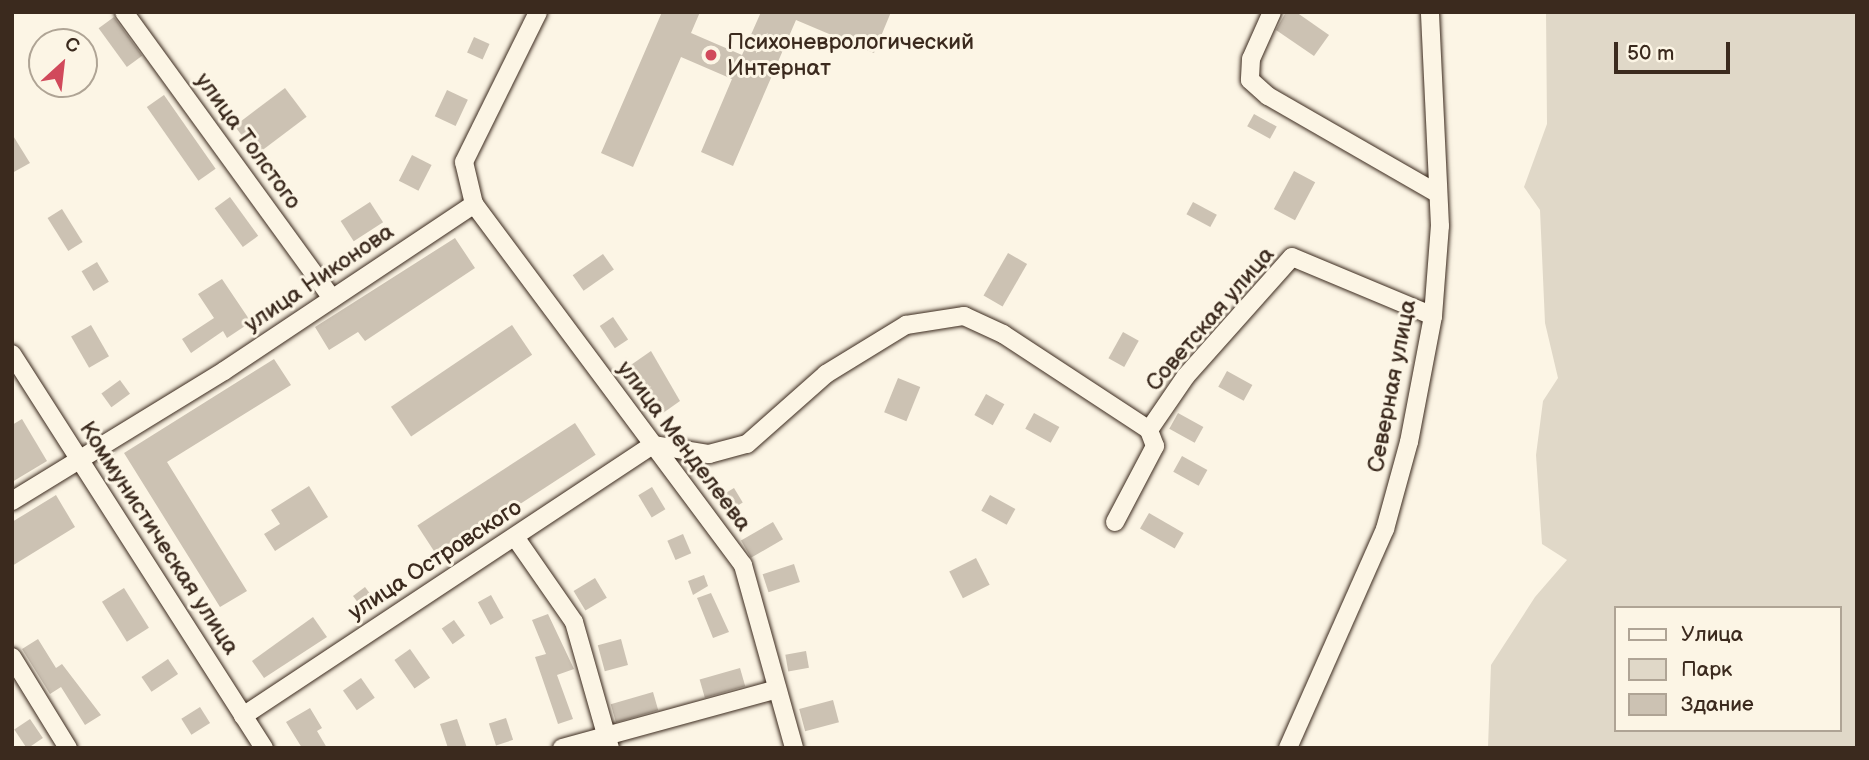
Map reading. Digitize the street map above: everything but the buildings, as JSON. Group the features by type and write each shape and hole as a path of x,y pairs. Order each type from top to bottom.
{"street":[{"name":"улица Толстого","path":"124,12 331,298"},
{"path":"474,204 464,162 538,12"},
{"path":"1272,12 1251,59 1250,80 1268,96 1435,192"},
{"name":"Северная улица","path":"1288,748 1385,529 1433,316 1440,226 1435,192 1435,31 1430,12"},
{"name":"улица Никонова","path":"12,501 474,204"},
{"name":"улица Менделеева","path":"474,204 743,565 794,748"},
{"name":"Советская улица","path":"1149,430 1186,376 1292,257 1433,316"},
{"path":"653,445 709,454 747,444 826,374 905,325 964,317 1003,334 1149,430 1155,446 1115,522"},
{"name":"Коммунистическая улица","path":"12,354 264,748"},
{"name":"улица Островского","path":"243,716 653,445"},
{"path":"515,537 574,622 609,742"},
{"path":"12,657 68,748"},
{"path":"562,748 609,742 777,689"}],"green space":[{"path":"1546,12 1857,12 1857,748 1488,747 1491,665 1535,597 1567,560 1542,544 1536,455 1543,401 1558,378 1545,323 1540,210 1524,187 1547,124"}],"place":[{"name":"Психоневрологический Интернат","path":"711,55"}]}
